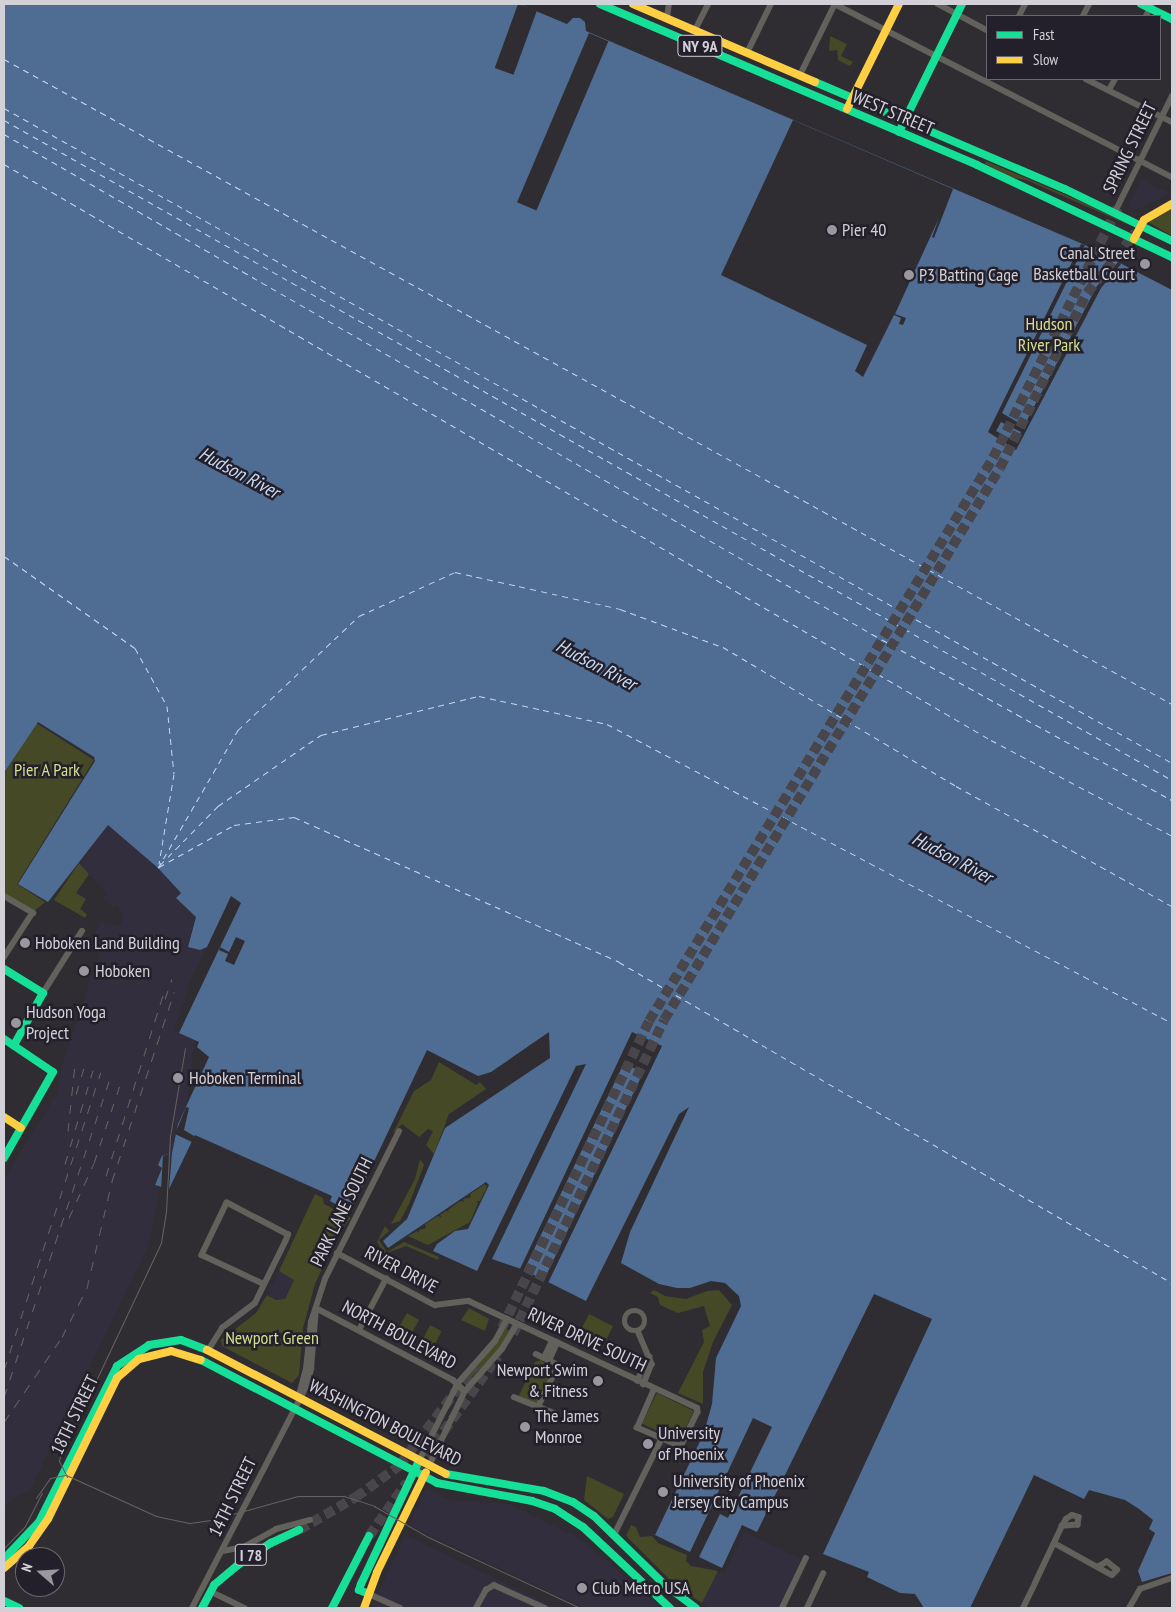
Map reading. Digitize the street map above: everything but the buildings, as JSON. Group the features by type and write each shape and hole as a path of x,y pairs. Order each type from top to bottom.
{"main road":[{"name":"WEST STREET","path":"600,4 847,109 1134,238 1172,257"},
{"name":"WEST STREET","path":"633,4 1115,212 1172,241"},
{"path":"847,109 899,4"},
{"path":"899,132 962,4"},
{"path":"1141,4 1151,6 1172,19"},
{"path":"1134,238 1145,219 1172,204"},
{"path":"4,969 43,993 14,1045"},
{"path":"4,1039 53,1071 4,1158"},
{"path":"4,1117 21,1128"},
{"name":"18TH STREET","path":"4,1568 42,1529 107,1381 128,1356 163,1341 186,1341 209,1349"},
{"path":"204,1361 209,1349"},
{"name":"WASHINGTON BOULEVARD","path":"209,1349 429,1466 462,1479 502,1483 557,1495 587,1511 664,1584 696,1608"},
{"name":"18TH STREET","path":"4,1559 35,1527 112,1386 130,1364 147,1355 166,1351 188,1354 204,1361"},
{"name":"WASHINGTON BOULEVARD","path":"204,1361 414,1472 451,1488 527,1500 560,1511 583,1527 670,1608"},
{"path":"369,1594 359,1590 419,1461"},
{"path":"364,1608 429,1466"},
{"name":"I 78","path":"202,1608 213,1592 252,1554 299,1530"},
{"path":"333,1608 368,1536"},
{"path":"4,1601 19,1608"}],"street":[{"path":"666,18 669,4"},
{"path":"695,30 708,4"},
{"path":"747,52 771,4"},
{"path":"800,75 835,4 1172,178"},
{"path":"938,4 986,29"},
{"path":"1088,80 1172,122"},
{"path":"1109,90 1114,80"},
{"name":"SPRING STREET","path":"1115,212 1172,96"},
{"path":"4,896 33,913 4,958"},
{"path":"43,993 82,931"},
{"name":"PARK LANE SOUTH","path":"299,1397 316,1308 337,1253 399,1131"},
{"path":"209,1349 222,1328 252,1306 264,1284 287,1233 227,1204 202,1255 264,1284"},
{"name":"RIVER DRIVE","path":"337,1253 438,1306 465,1300 507,1319"},
{"path":"359,1330 386,1279"},
{"name":"NORTH BOULEVARD","path":"316,1308 458,1383 465,1391"},
{"path":"419,1461 458,1383 495,1341 507,1319"},
{"name":"RIVER DRIVE SOUTH","path":"507,1319 697,1408 698,1412 681,1447 661,1440 636,1425 654,1389"},
{"path":"429,1466 465,1391 502,1349 517,1324"},
{"path":"638,1331 648,1358 640,1382"},
{"path":"547,1359 555,1342"},
{"path":"536,1354 559,1365 538,1408"},
{"name":"14TH STREET","path":"192,1608 223,1551 299,1397"},
{"path":"514,1397 554,1413"},
{"path":"614,1535 661,1440"},
{"path":"223,1551 244,1547 282,1527 310,1520"},
{"path":"1024,1608 1062,1526"},
{"path":"1054,1543 1100,1566"},
{"path":"784,1608 806,1558"},
{"path":"807,1608 823,1574"},
{"path":"1129,1608 1140,1589 1172,1578"},
{"path":"476,1608 486,1590 494,1585 545,1608"},
{"path":"213,1592 245,1608"},
{"path":"369,1594 400,1608"}],"shaded area":[{"path":"1142,179 1171,194 1136,210 1128,206"},
{"path":"108,824 158,868 181,894 177,898 196,917 191,932 200,950 207,947 191,979 174,1030 195,1040 186,1107 178,1124 172,1153 162,1165 155,1184 160,1189 149,1244 30,1490 15,1497 4,1508 4,1179 56,1095 61,1068 104,940 101,938 99,940 95,934 102,921 120,927 124,915 117,906 112,907 104,898 107,893 80,864"},
{"path":"279,1271 294,1280 283,1301 267,1295"},
{"path":"426,1488 450,1500 509,1504 581,1539 661,1608 584,1608 409,1525"},
{"path":"744,1532 801,1559 778,1608 711,1608 702,1603 718,1571 724,1574"},
{"path":"405,1535 556,1608 371,1608"}],"green space":[{"path":"830,36 847,44 841,56 853,62 850,66 838,60 837,50 829,51"},
{"path":"986,161 1082,202 1136,228 1026,180 1013,178 985,164"},
{"path":"1172,208 1172,236 1148,222"},
{"name":"Pier A Park","path":"36,723 94,760 17,884 45,902 33,912 4,894 4,774"},
{"path":"79,863 89,874 76,893 86,899 80,909 87,914 85,918 54,900"},
{"path":"439,1062 476,1085 480,1082 486,1089 449,1114 434,1154 426,1145 433,1131 428,1129 419,1137 402,1124 393,1133 414,1091 431,1080"},
{"path":"420,1159 424,1165 409,1204 400,1221 391,1224 415,1179"},
{"path":"485,1184 487,1187 480,1201 476,1201 478,1203 470,1222 428,1245 408,1236 417,1231 419,1233 419,1230 426,1228 425,1224 438,1216 442,1218 440,1215 446,1211 449,1212 448,1210 460,1201 464,1202 463,1199 471,1197 470,1194"},
{"name":"Newport Green","path":"315,1194 323,1198 324,1204 351,1218 339,1232 315,1284 303,1328 299,1375 292,1383 222,1346 221,1340 256,1313 267,1295 276,1300 285,1299 294,1280 279,1271"},
{"path":"385,1226 389,1231 379,1240 387,1252 404,1242 439,1257 438,1260 406,1246 384,1254 377,1242"},
{"path":"654,1290 665,1296 686,1299 707,1291 719,1290 732,1305 713,1342 703,1372 703,1404 678,1393 704,1342 702,1330 710,1326 704,1306 678,1313 660,1305 658,1297 650,1293"},
{"path":"469,1308 489,1319 485,1331 461,1320"},
{"path":"407,1313 419,1320 407,1342 394,1335"},
{"path":"589,1314 613,1326 599,1355 574,1343"},
{"path":"430,1325 442,1331 430,1353 419,1347"},
{"path":"504,1329 511,1331 500,1350 468,1381 465,1377"},
{"path":"541,1360 554,1370 538,1404 521,1400 519,1395 535,1362"},
{"path":"657,1393 694,1411 679,1442 642,1424"},
{"path":"587,1476 624,1494 613,1517 608,1519 584,1500"},
{"path":"631,1525 636,1527 640,1537 652,1536 658,1543 687,1555 686,1561 691,1566 718,1571 702,1603 676,1586 626,1536"}],"water":[{"name":"Hudson River","path":"4,4 519,4 567,24 573,18 580,18 585,22 586,31 1085,245 1172,290 1172,1573 1142,1582 1138,1571 1155,1533 1149,1529 1153,1520 1139,1509 1125,1500 1089,1490 1084,1499 1034,1475 970,1608 924,1608 915,1594 900,1593 867,1577 869,1572 823,1554 932,1319 874,1294 757,1532 742,1525 722,1568 699,1557 720,1514 728,1518 772,1427 753,1418 690,1552 655,1535 704,1433 712,1404 716,1358 741,1306 739,1296 725,1283 711,1281 690,1288 677,1288 659,1284 621,1263 630,1232 689,1107 679,1114 586,1301 524,1270 492,1259 586,1064 576,1066 477,1271 433,1251 437,1244 455,1231 468,1229 489,1185 486,1182 388,1248 383,1241 407,1219 445,1128 550,1058 549,1032 491,1072 478,1076 427,1050 350,1212 330,1201 332,1196 195,1135 169,1189 155,1185 162,1168 158,1165 162,1156 172,1153 178,1124 209,1057 197,1047 199,1042 179,1033 241,903 231,896 207,947 200,950 188,947 196,917 176,898 181,893 158,868 108,825 48,902 18,884 95,761 94,757 38,722 4,773"}],"pier":[{"path":"518,4 537,11 514,75 495,68"},
{"path":"589,33 608,41 536,211 517,202"},
{"name":"Pier 40","path":"793,120 953,189 934,238 932,237 939,218 895,314 906,318 903,325 899,324 901,318 894,315 863,377 855,371 867,345 721,275"},
{"path":"1081,244 1085,245 1002,413 1024,426 1097,286 1118,262 1121,264 1101,288 1016,450 988,432","holes":["1001,422 1021,432 1017,442 996,431"]},
{"path":"236,937 245,941 234,965 225,961 228,954 219,950 220,947 229,952"},
{"path":"632,1032 662,1046 548,1283 544,1280 643,1073 624,1063 524,1270 519,1271"},
{"path":"186,1107 189,1108 184,1130 211,1146 196,1139 194,1143 175,1134"},
{"path":"172,1153 169,1189 161,1189 163,1156"}],"ferry route":[{"path":"4,59 1172,704"},
{"path":"4,108 1172,763"},
{"path":"4,120 1172,780"},
{"path":"4,134 872,634 1172,800"},
{"path":"4,164 991,740 1172,836"},
{"path":"4,556 135,648 167,706 174,774 159,864"},
{"path":"158,868 238,730 359,616 455,572 620,609 723,647 956,786 1172,906"},
{"path":"160,865 218,806 321,735 479,696 607,724 1172,1023"},
{"path":"159,867 234,825 294,817 619,962 1172,1283"}],"tunnel":[{"path":"502,1328 649,1021 993,458 1118,207"},
{"path":"513,1334 664,1020 1000,468 1087,293 1136,232"},
{"path":"417,1468 498,1356"},
{"path":"299,1530 356,1497 399,1466 475,1366"},
{"path":"369,1536 407,1482"}],"tram line":[{"path":"65,1446 161,1243 166,1212 170,1136 185,1048"},
{"path":"65,1438 59,1461 67,1477"},
{"path":"36,1498 50,1478 66,1475 156,1516 190,1523 211,1520 298,1496 344,1496 374,1506 428,1537 580,1608"},
{"path":"4,1548 25,1526 42,1493"}],"railway":[{"path":"165,999 172,979"},
{"path":"106,1176 164,992"},
{"path":"4,1422 62,1337 87,1288 112,1181 174,992"},
{"path":"68,1131 75,1064"},
{"path":"76,1094 84,1067"},
{"path":"65,1164 93,1070"},
{"path":"4,1370 101,1072"},
{"path":"4,1397 111,1075"},
{"path":"69,1218 94,1163 122,1079"}],"traffic: fast":[{"path":"600,4 977,165 1172,257"},
{"path":"899,132 962,4"},
{"path":"1141,4 1172,19"},
{"path":"815,82 1065,189 1172,241"},
{"path":"4,969 43,993 14,1045"},
{"path":"4,1039 53,1072 4,1158"},
{"path":"4,1559 39,1522 117,1366 149,1345 181,1340 207,1350"},
{"path":"201,1360 437,1483 532,1501 555,1509 583,1527 670,1608"},
{"path":"369,1594 359,1590 361,1584 419,1461"},
{"path":"446,1474 544,1491 573,1502 594,1516 664,1584 696,1608"},
{"path":"202,1608 214,1585 238,1565 271,1543 299,1530"},
{"path":"332,1608 369,1536"},
{"path":"4,1601 19,1608"}],"traffic: slow":[{"path":"633,4 815,82"},
{"path":"847,109 899,4"},
{"path":"1134,239 1144,220 1172,204"},
{"path":"4,1117 21,1128"},
{"path":"207,1350 446,1474"},
{"path":"4,1568 29,1546 48,1519 117,1378 139,1359 171,1351 201,1360"},
{"path":"364,1608 377,1572 426,1472"}],"place":[{"name":"Pier 40","path":"832,230"},
{"name":"Canal Street Basketball Court","path":"1145,264"},
{"name":"P3 Batting Cage","path":"909,275"},
{"name":"Hoboken Land Building","path":"25,943"},
{"name":"Hoboken","path":"84,971"},
{"name":"Hudson Yoga Project","path":"16,1023"},
{"name":"Hoboken Terminal","path":"178,1078"},
{"name":"Newport Swim & Fitness","path":"598,1381"},
{"name":"The James Monroe","path":"525,1427"},
{"name":"University of Phoenix","path":"648,1444"},
{"name":"University of Phoenix Jersey City Campus","path":"663,1492"},
{"name":"Club Metro USA","path":"582,1588"}],"park label":[{"name":"Hudson River Park","path":"1049,335"}]}
